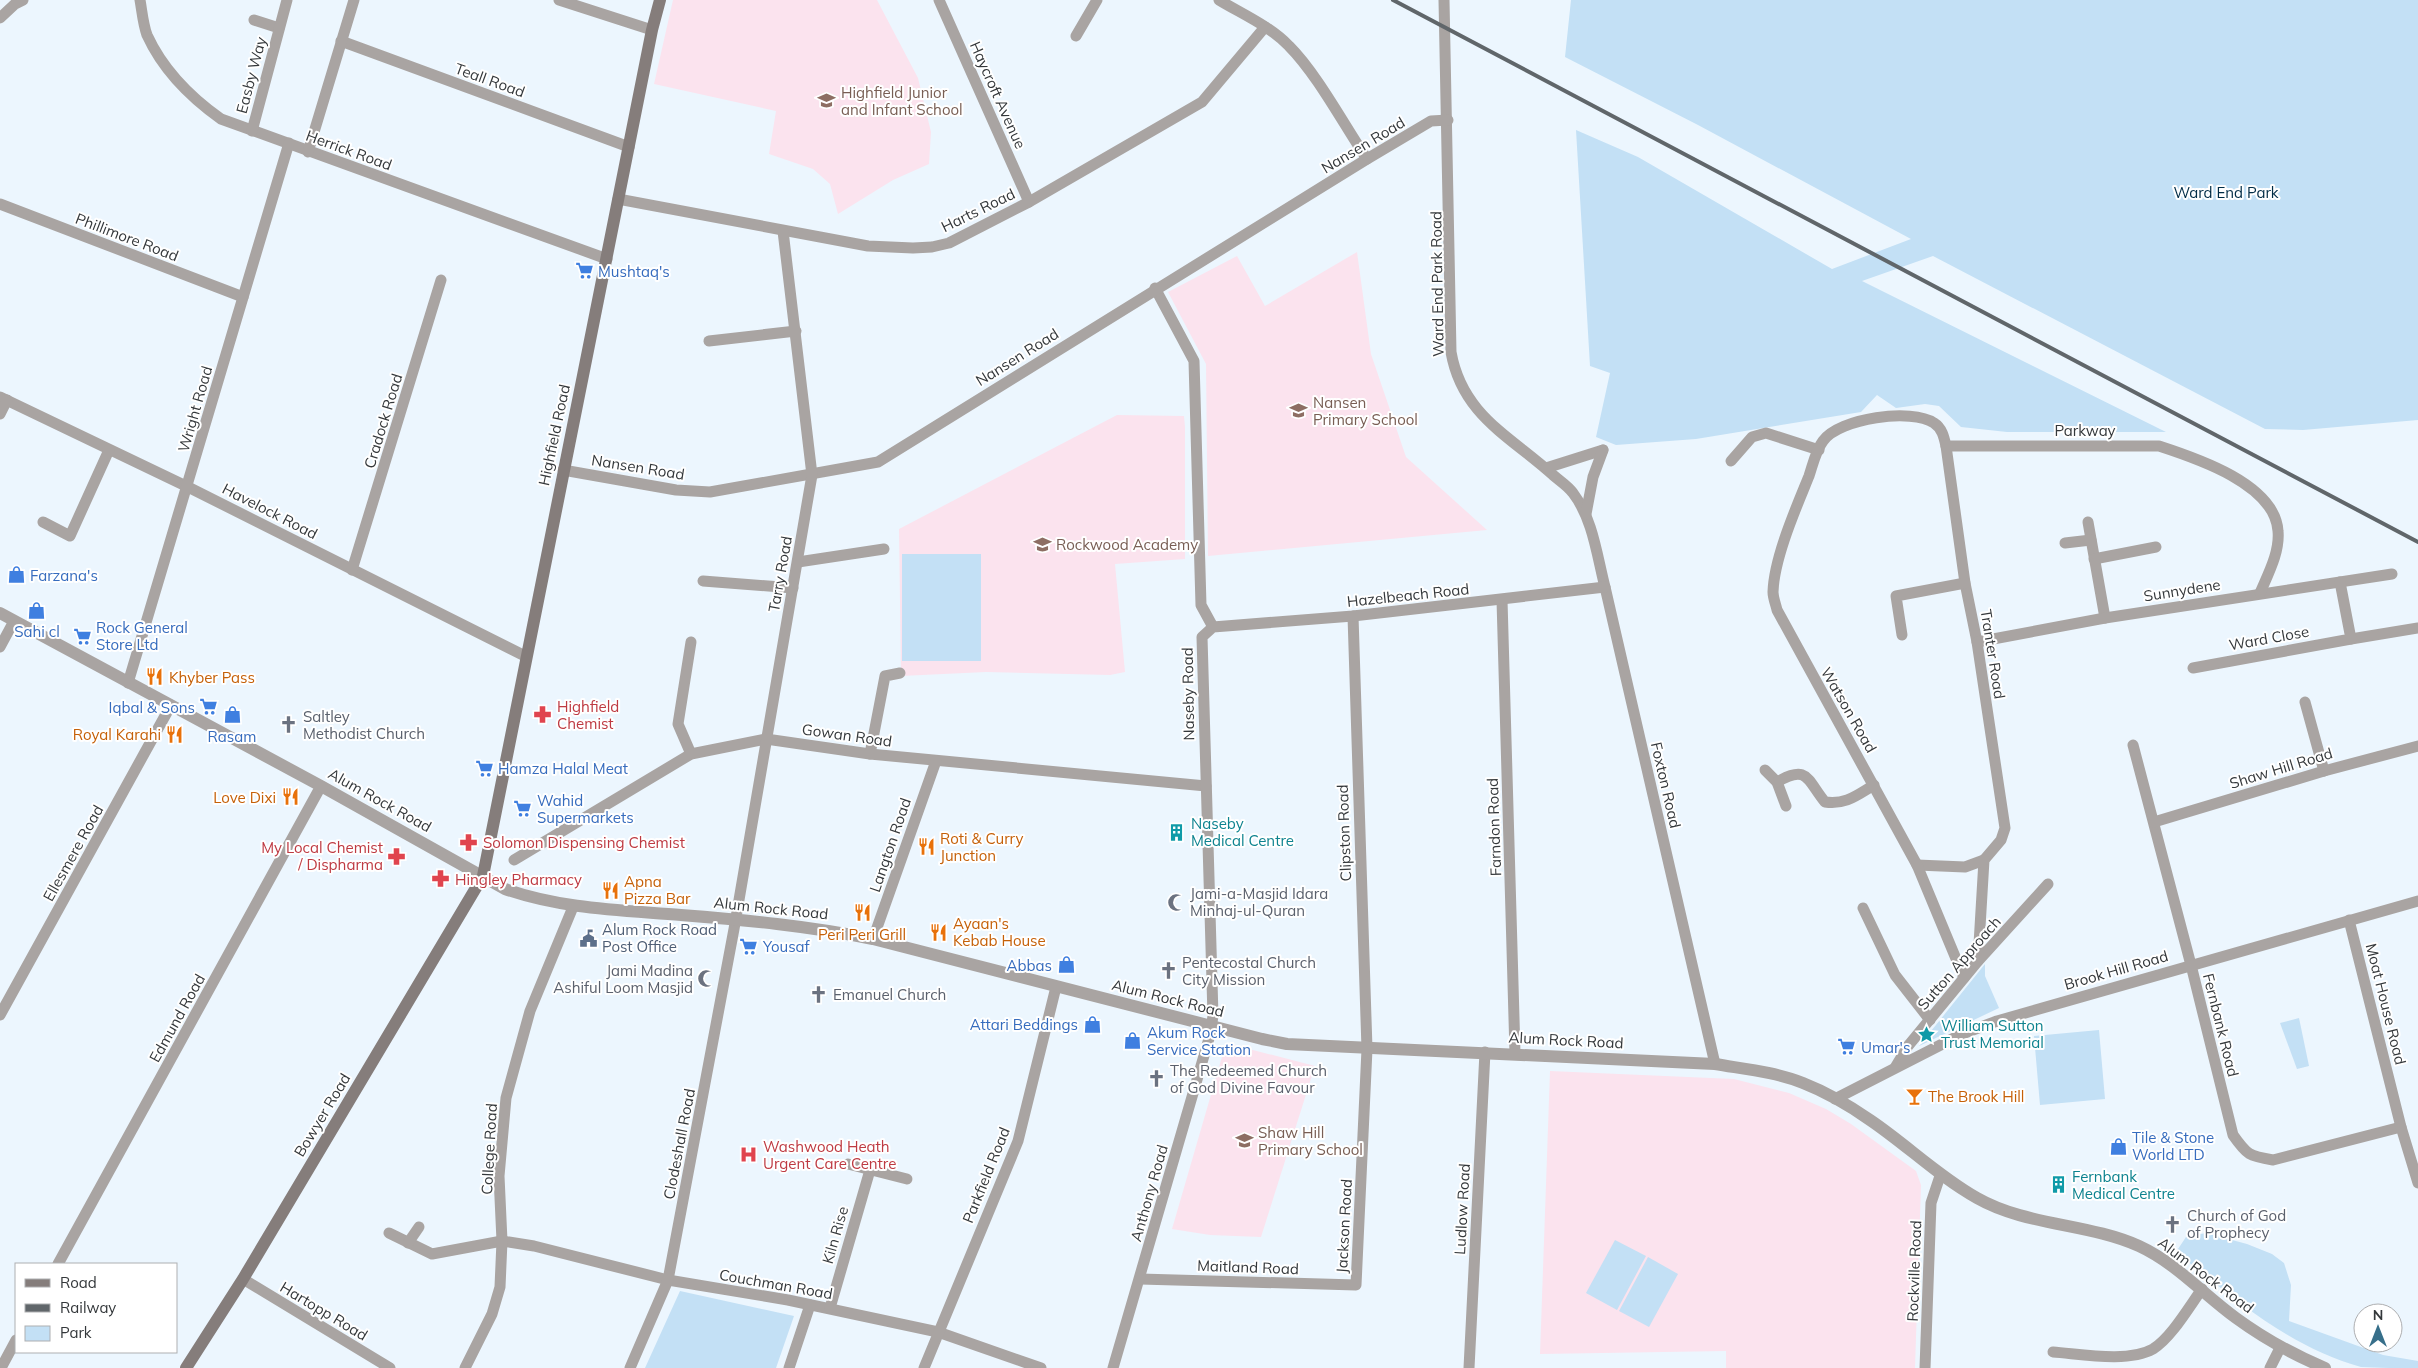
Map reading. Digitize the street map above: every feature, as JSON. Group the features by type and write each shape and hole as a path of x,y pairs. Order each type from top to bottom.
{"main road":[{"name":"Highfield Road","path":"483,876 525,656 652,30 660,0"},
{"name":"Bowyer Road","path":"186,1368 243,1279 483,876"}],"street":[{"path":"0,18 15,4 23,0"},
{"name":"Herrick Road","path":"140,0 147,34 176,81 200,104 221,119 607,259"},
{"name":"Easby Way","path":"252,131 287,0"},
{"path":"308,152 354,0"},
{"path":"559,0 652,30"},
{"name":"Haycroft Avenue","path":"939,0 1029,202"},
{"path":"1076,36 1097,0"},
{"path":"1219,0 1265,27 1289,45 1304,64 1367,159"},
{"name":"Ward End Park Road","path":"1444,0 1452,352 1454,367 1474,406 1490,424 1573,492 1586,514"},
{"name":"Easby Way","path":"254,20 279,28"},
{"name":"Harts Road","path":"618,199 868,246 932,247 949,242 1029,202 1202,102 1265,27"},
{"name":"Teall Road","path":"341,40 629,147"},
{"name":"Nansen Road","path":"563,470 676,490 710,492 878,462 1155,288 1367,159 1431,121 1448,120"},
{"name":"Wright Road","path":"128,683 289,143"},
{"name":"Phillimore Road","path":"0,204 243,297"},
{"name":"Tarry Road","path":"735,920 812,475 783,231"},
{"name":"Cradock Road","path":"352,570 393,443 440,280"},
{"path":"1155,288 1194,362 1202,605 1213,627"},
{"path":"709,342 796,331"},
{"path":"0,414 3,398"},
{"name":"Havelock Road","path":"3,398 188,487 525,656"},
{"path":"1731,461 1752,437 1766,433 1818,450 1824,440 1837,430 1857,422 1881,417 1923,418 1935,423 1942,431 1946,446"},
{"name":"Tranter Road","path":"1946,446 1965,583 1978,642 2005,828 2001,840 1984,860"},
{"name":"Parkway","path":"1946,446 2159,446 2233,476 2261,496 2271,507 2278,530 2276,546 2260,593"},
{"path":"44,522 70,536 109,450"},
{"path":"1546,468 1603,450 1593,477 1586,514"},
{"name":"Watson Road","path":"1818,450 1776,569 1773,593 1777,610 1792,641 1917,865 1964,978"},
{"name":"Foxton Road","path":"1586,514 1605,587 1715,1064"},
{"path":"2088,522 2105,618"},
{"path":"2065,544 2091,540"},
{"path":"2094,559 2156,547"},
{"path":"798,562 884,549"},
{"name":"Sunnydene","path":"1978,642 2105,618 2392,574"},
{"path":"703,581 793,588"},
{"path":"2340,582 2351,639"},
{"path":"1902,635 1896,596 1965,583"},
{"name":"Hazelbeach Road","path":"1213,627 1353,616 1605,587"},
{"name":"Farndon Road","path":"1502,600 1515,1053"},
{"name":"Alum Rock Road","path":"0,613 321,786 505,888 531,898 573,907 735,920 826,930 873,940 1287,1044 1367,1049 1515,1053 1715,1064 1752,1070 1803,1083 1870,1120 1940,1176 1978,1199 2021,1216 2109,1235 2142,1247 2165,1261 2236,1318 2280,1348 2325,1368"},
{"name":"Clipston Road","path":"1353,616 1367,1049"},
{"path":"0,647 14,621"},
{"name":"Naseby Road","path":"1212,1025 1202,637 1213,627"},
{"name":"Ward Close","path":"2193,668 2418,628"},
{"path":"691,642 678,724 691,754"},
{"path":"870,754 886,676 900,673"},
{"path":"2305,702 2324,771"},
{"name":"Ellesmere Road","path":"0,1016 171,705"},
{"name":"Gowan Road","path":"514,860 691,754 766,739 870,754 1206,786"},
{"name":"Fernbank Road","path":"2133,745 2191,964 2233,1135 2245,1152 2258,1158 2272,1160 2401,1127"},
{"name":"Shaw Hill Road","path":"2154,822 2324,771 2418,746"},
{"name":"Langton Road","path":"873,940 936,761"},
{"path":"1765,770 1777,782 1786,806"},
{"path":"1777,782 1793,774 1801,773 1809,778 1825,802 1836,803 1847,802 1874,785"},
{"name":"Edmund Road","path":"59,1263 321,786"},
{"path":"1917,865 1964,867 1984,860 1978,961"},
{"name":"Sutton Approach","path":"1896,1066 1908,1046 1978,961 2048,884"},
{"name":"Brook Hill Road","path":"1835,1099 1896,1066 1962,1034 1997,1021 2191,964 2418,901"},
{"name":"College Road","path":"465,1368 492,1314 500,1287 502,1241 499,1176 506,1098 530,1011 573,907"},
{"path":"1863,908 1895,975 1930,1020"},
{"name":"Clodeshall Road","path":"630,1368 668,1280 735,920"},
{"name":"Moat House Road","path":"2349,920 2401,1127 2418,1183"},
{"name":"Parkfield Road","path":"924,1368 1018,1140 1056,987"},
{"name":"Anthony Road","path":"1113,1368 1212,1025"},
{"name":"Jackson Road","path":"1356,1285 1367,1049"},
{"name":"Ludlow Road","path":"1469,1368 1485,1052"},
{"path":"848,1164 907,1179"},
{"name":"Kiln Rise","path":"830,1308 870,1170"},
{"name":"Rockville Road","path":"1925,1368 1931,1203 1940,1176"},
{"path":"408,1243 419,1227"},
{"name":"Couchman Road","path":"389,1233 432,1254 502,1241 534,1246 668,1280 830,1308 938,1332 1041,1368"},
{"name":"Hartopp Road","path":"243,1279 390,1368"},
{"name":"Maitland Road","path":"1140,1279 1356,1285"},
{"path":"2053,1352 2137,1356 2153,1348 2164,1339 2202,1289"},
{"path":"789,1368 810,1305"},
{"path":"1,1368 15,1342"},
{"path":"2270,1368 2280,1348"}],"shaded area":[{"name":"Highfield Junior and Infant School","path":"673,0 877,0 918,78 931,132 929,164 893,180 838,214 830,184 813,169 769,154 776,111 654,84"},
{"name":"Nansen Primary School","path":"1357,252 1371,354 1406,457 1487,530 1208,556 1206,364 1168,292 1237,256 1265,306"},
{"name":"Rockwood Academy","path":"1117,415 1184,416 1185,427 1185,559 1115,564 1125,672 1110,675 986,672 901,676 899,529"},
{"name":"Shaw Hill Primary School","path":"1226,1043 1315,1066 1261,1237 1210,1235 1172,1229"},
{"path":"1550,1071 1734,1079 1789,1093 1826,1109 1851,1124 1916,1171 1921,1185 1915,1368 1726,1368 1726,1351 1540,1354"}],"green space":[{"name":"Ward End Park","path":"1571,0 2418,0 2418,420 2303,430 2265,429 1933,256 1862,281 2166,432 2007,432 1961,427 1939,406 1925,404 1896,408 1877,395 1861,412 1696,439 1616,445 1596,437 1610,373 1590,366 1576,130 1638,157 1832,269 1911,239 1698,125 1565,57"},
{"path":"902,554 981,554 981,661 902,661"},
{"path":"1985,964 1985,976 1999,1008 1919,1046"},
{"path":"2299,1018 2309,1066 2297,1069 2280,1023"},
{"path":"2099,1030 2105,1099 2040,1105 2034,1036"},
{"path":"2206,1233 2247,1244 2272,1254 2284,1263 2291,1285 2289,1321 2353,1344 2353,1353 2377,1353 2418,1361 2418,1368 2361,1367 2310,1347 2286,1334 2240,1303 2176,1252 2186,1237"},
{"path":"1615,1240 1646,1256 1617,1310 1586,1293"},
{"path":"1648,1257 1678,1274 1649,1327 1619,1311"},
{"path":"680,1291 794,1316 776,1368 645,1368"}],"railway":[{"path":"1393,0 2418,542"}],"place":[{"name":"Highfield Junior and Infant School","path":"827,101"},
{"name":"Mushtaq's","path":"584,271"},
{"name":"Nansen Primary School","path":"1299,411"},
{"name":"Rockwood Academy","path":"1042,544"},
{"name":"Farzana's","path":"16,575"},
{"name":"Sahi cl","path":"37,610"},
{"name":"Rock General Store Ltd","path":"82,636"},
{"name":"Khyber Pass","path":"155,677"},
{"name":"Iqbal & Sons","path":"209,707"},
{"name":"Rasam","path":"232,715"},
{"name":"Highfield Chemist","path":"543,715"},
{"name":"Saltley Methodist Church","path":"289,725"},
{"name":"Royal Karahi","path":"175,734"},
{"name":"Hamza Halal Meat","path":"484,768"},
{"name":"Love Dixi","path":"290,797"},
{"name":"Wahid Supermarkets","path":"523,809"},
{"name":"Naseby Medical Centre","path":"1177,832"},
{"name":"Solomon Dispensing Chemist","path":"469,842"},
{"name":"Roti & Curry Junction","path":"926,847"},
{"name":"My Local Chemist / Dispharma","path":"397,856"},
{"name":"Hingley Pharmacy","path":"441,879"},
{"name":"Apna Pizza Bar","path":"610,890"},
{"name":"Jami-a-Masjid Idara Minhaj-ul-Quran","path":"1176,902"},
{"name":"Peri Peri Grill","path":"862,913"},
{"name":"Ayaan's Kebab House","path":"939,932"},
{"name":"Alum Rock Road Post Office","path":"588,938"},
{"name":"Yousaf","path":"749,946"},
{"name":"Abbas","path":"1066,965"},
{"name":"Pentecostal Church City Mission","path":"1168,971"},
{"name":"Jami Madina Ashiful Loom Masjid","path":"707,979"},
{"name":"Emanuel Church","path":"819,994"},
{"name":"Attari Beddings","path":"1092,1024"},
{"name":"William Sutton Trust Memorial","path":"1927,1034"},
{"name":"Akum Rock Service Station","path":"1133,1041"},
{"name":"Umar's","path":"1847,1047"},
{"name":"The Redeemed Church of God Divine Favour","path":"1156,1079"},
{"name":"The Brook Hill","path":"1914,1096"},
{"name":"Shaw Hill Primary School","path":"1244,1141"},
{"name":"Tile & Stone World LTD","path":"2118,1146"},
{"name":"Washwood Heath Urgent Care Centre","path":"749,1155"},
{"name":"Fernbank Medical Centre","path":"2058,1185"},
{"name":"Church of God of Prophecy","path":"2173,1224"}]}
